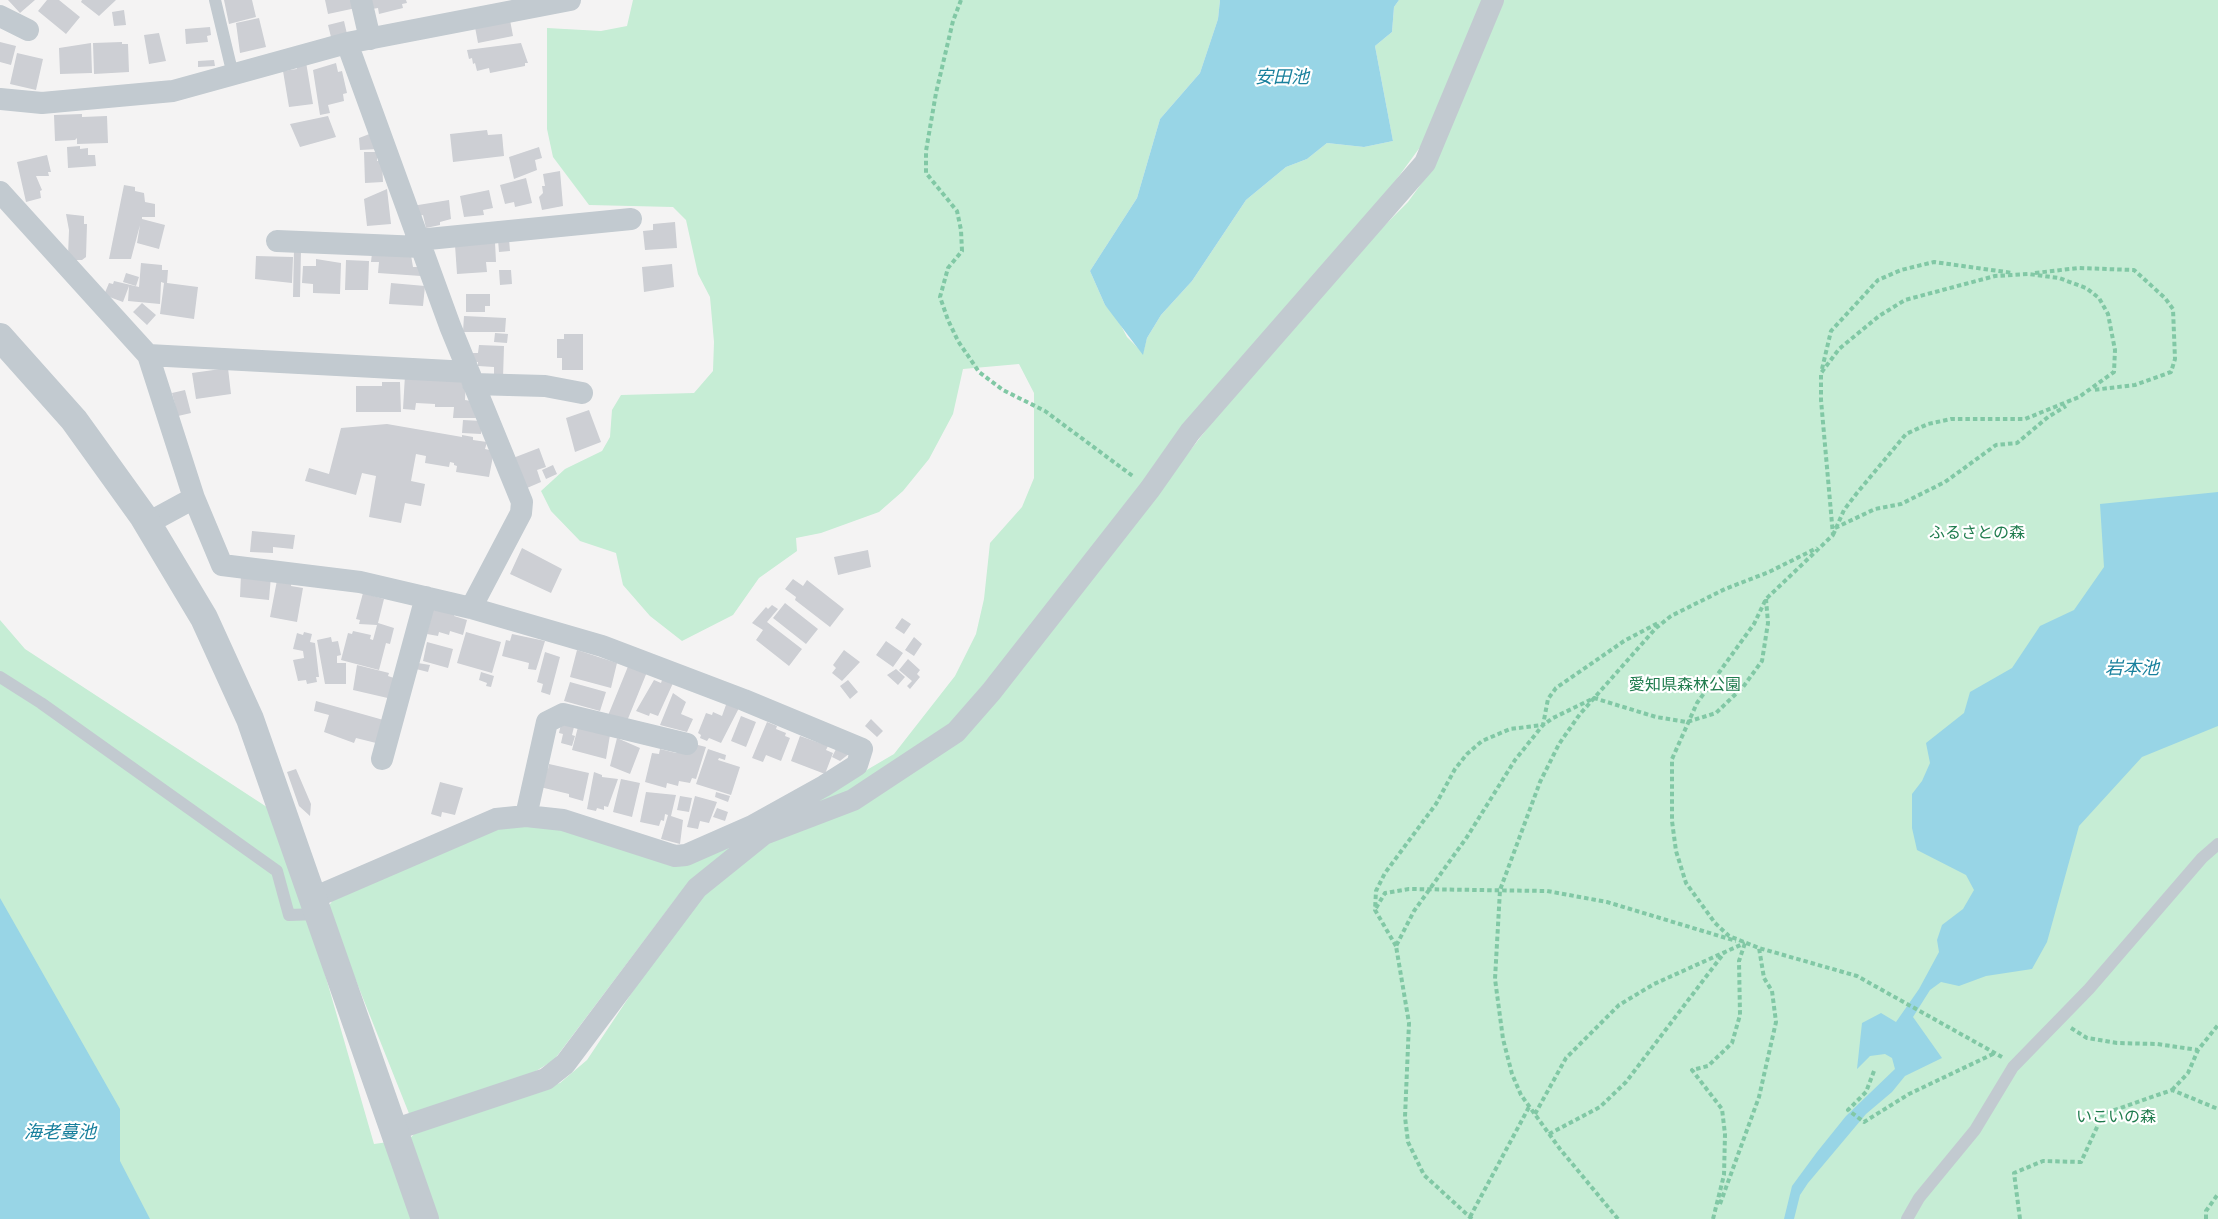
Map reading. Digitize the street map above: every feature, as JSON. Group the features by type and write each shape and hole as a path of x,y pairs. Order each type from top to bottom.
{"street":[{"path":"361,0 370,39"},
{"path":"0,99 42,103 173,91 347,43 570,0"},
{"path":"315,906 496,819 526,816 563,820 675,856 686,855 761,828 853,800 956,732 992,692 1150,489 1190,432 1425,162 1493,0"},
{"path":"0,16 28,30"},
{"path":"347,43 471,378 522,502 521,513 471,608"},
{"path":"0,192 148,355 194,498 222,565 360,582 471,608 602,646 744,700 861,749 857,765 761,828 697,888 565,1064 546,1079 393,1130"},
{"path":"277,241 420,243 631,219"},
{"path":"0,338 74,420 148,523 204,618 250,719 425,1219"},
{"path":"148,355 471,378 544,386 582,393"},
{"path":"148,523 194,498"},
{"path":"382,759 426,597"},
{"path":"526,816 547,722 563,714 687,744"}],"lane":[{"path":"215,0 233,75"},
{"path":"0,677 41,703 277,871 289,915 315,906"},
{"path":"1906,1219 1919,1198 1975,1130 2013,1066 2089,989 2202,858 2218,844"}],"path":[{"path":"961,0 936,93 926,151 926,173 957,211 962,230 962,251 948,268 940,297 948,320 958,341 979,372 1003,390 1045,411 1150,489"},
{"path":"1745,944 1729,936 1702,907 1686,883 1676,851 1672,821 1672,759 1687,722 1712,679 1754,624 1766,599 1833,535 1857,493 1906,434 1928,424 1951,418 2025,419 2091,391 2114,372 2115,350 2108,314 2099,298 2086,288 2059,278 1973,269 1934,262 1901,270 1878,280 1831,331 1821,373 1821,400 1833,535"},
{"path":"1821,373 1839,349 1879,316 1905,300 1995,276 2078,268 2134,270 2165,298 2173,309 2175,359 2171,372 2135,385 2091,391"},
{"path":"1835,528 1875,509 1901,504 1945,482 1996,445 2017,443 2048,417 2079,397"},
{"path":"1542,725 1548,699 1556,688 1624,641 1671,616 1823,544"},
{"path":"1395,946 1414,911 1515,760 1542,725 1594,698 1656,717 1687,722 1716,713 1743,687 1762,661 1768,622 1766,599"},
{"path":"1618,1219 1529,1107 1512,1074 1498,1004 1494,957 1500,890 1540,782 1559,744 1594,698 1656,628 1671,616"},
{"path":"1529,1107 1471,1218 1424,1174 1408,1142 1405,1117 1409,1023 1395,946 1375,910 1376,891 1385,873 1436,804 1455,769 1467,754 1482,741 1510,729 1542,725"},
{"path":"1375,910 1385,893 1409,889 1500,890 1578,895 1857,976 1996,1052 2013,1066"},
{"path":"1535,1114 1566,1058 1619,1005 1654,984 1745,944"},
{"path":"1715,1218 1724,1175 1725,1134 1722,1109 1692,1070 1708,1066 1732,1043 1740,1015 1739,961 1745,944"},
{"path":"1715,1218 1759,1097 1776,1022 1772,991 1764,978 1758,948"},
{"path":"1549,1134 1600,1107 1626,1082 1725,953"},
{"path":"2058,1020 2087,1038 2199,1050"},
{"path":"2019,1219 2014,1173 2043,1161 2081,1162 2103,1114 2172,1090 2188,1072 2199,1050 2218,1025"},
{"path":"1874,1071 1866,1092 1848,1110 1864,1122 1909,1094 1996,1052"},
{"path":"2172,1090 2218,1108"},
{"path":"2206,1219 2206,1211 2218,1194"}],"green space":[{"path":"633,0 1220,0 1218,19 1200,73 1160,119 1137,198 1090,271 1105,305 1117,318 1127,337 1143,353 1147,338 1161,315 1192,281 1246,200 1286,167 1307,159 1327,143 1364,147 1393,141 1375,46 1392,32 1394,7 1399,0 1485,0 1426,139 1361,228 945,731 862,787 802,812 831,791 894,754 955,676 976,634 984,599 990,543 1022,507 1034,478 1034,393 1019,364 963,369 953,414 929,459 903,491 879,512 821,533 796,538 797,551 759,578 733,615 682,641 650,616 623,585 616,553 580,541 551,511 541,491 565,469 602,451 610,437 612,410 621,395 694,393 713,371 714,342 710,297 698,274 686,220 673,207 589,205 553,157 547,129 547,28 601,31 627,26"},
{"name":"愛知県森林公園","path":"1501,0 2218,0 2218,1219 0,1219 0,620 25,649 279,815 374,1144 409,1139 421,1128 464,1111 560,1083 587,1060 647,970 708,890 767,838 938,756 1041,642 1238,389 1372,238 1408,202 1432,169"},
{"path":"537,821 678,862 737,842 677,897 554,1060 523,1079 410,1116 327,908 337,895 476,831"}],"water":[{"name":"安田池","path":"1220,0 1399,0 1394,7 1392,32 1375,46 1393,141 1364,147 1327,143 1307,159 1286,167 1246,200 1192,281 1161,315 1147,338 1143,355 1105,305 1090,271 1137,198 1160,119 1200,73 1218,19"},
{"name":"岩本池","path":"2218,492 2218,726 2142,757 2079,826 2047,942 2032,969 1986,976 1959,986 1941,982 1930,990 1913,1017 1942,1058 1905,1076 1892,1092 1866,1114 1808,1183 1800,1195 1794,1219 1784,1219 1792,1186 1817,1152 1846,1116 1895,1069 1892,1058 1885,1054 1870,1056 1857,1069 1862,1023 1881,1013 1896,1022 1919,989 1939,952 1937,940 1942,925 1963,909 1974,890 1966,875 1917,850 1912,828 1912,794 1922,781 1930,763 1926,743 1964,713 1970,692 2012,668 2040,626 2074,610 2104,567 2100,504"},
{"name":"海老蔓池","path":"0,898 120,1109 120,1161 150,1219 0,1219"}],"building":[{"path":"8,0 35,0 20,13"},
{"path":"47,0 59,0 80,17 66,34 38,11"},
{"path":"82,0 116,0 99,16 81,2"},
{"path":"224,0 252,0 256,17 229,24"},
{"path":"325,0 354,0 356,8 328,14"},
{"path":"370,0 406,0 407,3 402,4 403,8 379,14 378,8 372,9"},
{"path":"124,10 126,25 114,26 112,12"},
{"path":"259,18 266,47 240,53 236,23"},
{"path":"510,20 513,36 478,43 475,27"},
{"path":"344,21 347,34 331,37 328,25"},
{"path":"210,27 211,35 207,36 208,42 186,44 185,29"},
{"path":"159,33 166,61 149,64 144,35"},
{"path":"0,42 16,46 11,65 0,62"},
{"path":"122,42 122,44 128,44 129,72 94,74 93,43"},
{"path":"91,43 92,73 60,74 59,48"},
{"path":"521,43 528,63 525,63 525,66 490,73 489,68 477,71 472,58 469,59 467,50"},
{"path":"17,53 43,59 36,90 10,84"},
{"path":"214,60 215,66 198,67 198,61"},
{"path":"306,62 313,104 289,107 283,71 297,69 296,64"},
{"path":"336,63 338,72 342,71 347,93 343,94 344,101 328,105 330,113 320,115 313,70"},
{"path":"82,114 82,117 107,116 108,143 77,144 77,138 55,141 54,115"},
{"path":"328,116 336,137 300,147 290,124"},
{"path":"487,130 488,135 502,134 504,156 453,162 450,134"},
{"path":"372,133 378,149 360,150 359,138"},
{"path":"80,146 80,149 88,148 88,155 95,155 96,166 68,168 67,147"},
{"path":"539,147 542,158 535,160 537,170 514,179 509,157"},
{"path":"364,152 377,152 377,161 382,161 383,182 365,183"},
{"path":"47,155 51,172 48,172 49,176 36,176 42,190 40,191 41,198 26,202 17,162"},
{"path":"560,171 563,206 542,210 539,197 543,193 542,186 545,186 543,174"},
{"path":"526,178 532,203 515,207 514,202 505,204 500,185"},
{"path":"124,185 135,187 135,191 144,193 145,202 155,204 155,217 142,217 142,219 165,225 159,249 137,243 140,225 131,259 109,259"},
{"path":"387,189 391,224 367,226 364,199"},
{"path":"489,190 493,208 483,210 484,215 464,217 460,196"},
{"path":"449,200 451,219 440,222 440,225 426,228 423,215 415,217 412,206"},
{"path":"66,214 84,216 84,224 87,224 86,257 82,260 71,260 68,256 69,230"},
{"path":"675,222 677,248 645,250 643,231 653,230 653,224"},
{"path":"509,239 510,251 499,252 498,240"},
{"path":"495,242 496,262 486,262 487,272 457,274 455,245"},
{"path":"294,249 301,249 300,297 293,297"},
{"path":"372,253 411,255 413,267 422,267 421,276 378,273 379,262 371,262"},
{"path":"256,256 293,257 292,283 255,279"},
{"path":"316,259 341,263 340,294 313,293 313,284 302,283 303,266 316,266"},
{"path":"346,260 369,261 368,290 345,290"},
{"path":"141,263 162,265 162,270 168,270 167,283 198,287 194,319 160,314 164,283 161,282 160,304 128,301 129,286 123,302 104,295 109,283 113,284 114,281 139,287"},
{"path":"672,264 674,287 644,292 642,267"},
{"path":"499,270 511,270 512,284 500,285"},
{"path":"126,273 139,277 136,286 123,282"},
{"path":"391,283 425,286 423,306 389,304"},
{"path":"466,294 490,294 490,306 485,306 485,312 466,312"},
{"path":"142,303 156,315 147,325 133,312"},
{"path":"464,316 506,318 505,332 463,332"},
{"path":"495,333 508,334 507,343 494,342"},
{"path":"564,334 583,334 583,370 562,370 562,358 557,358 557,339 564,339"},
{"path":"479,345 504,346 503,378 494,378 494,367 478,366 478,362 473,362 473,353 478,353"},
{"path":"228,368 231,394 196,399 192,373"},
{"path":"405,375 466,380 465,400 471,401 476,418 453,418 454,407 435,407 435,404 416,403 415,410 403,409"},
{"path":"382,382 400,382 401,412 356,412 356,386 382,386"},
{"path":"185,390 191,413 178,416 172,393"},
{"path":"589,410 601,442 575,452 566,418"},
{"path":"463,420 482,421 481,434 462,433"},
{"path":"387,424 462,437 462,435 473,437 473,440 487,442 485,449 494,451 489,477 456,472 457,466 450,462 449,467 425,463 426,456 416,454 411,481 425,484 421,506 405,503 401,523 369,517 376,476 362,473 356,495 305,481 309,468 329,474 341,428"},
{"path":"539,448 546,467 537,470 541,482 527,488 513,458"},
{"path":"553,465 557,474 546,479 542,470"},
{"path":"252,531 295,535 293,549 273,547 273,553 250,552"},
{"path":"522,548 562,569 551,593 510,574"},
{"path":"868,550 871,567 838,575 834,557"},
{"path":"241,574 271,576 269,600 240,597"},
{"path":"278,575 292,578 291,586 303,588 297,622 270,617"},
{"path":"793,579 803,586 807,580 844,609 830,627 795,600 796,597 785,589"},
{"path":"363,593 384,599 378,623 394,628 390,644 386,643 379,670 341,660 348,633 352,634 353,631 371,635 370,639 373,640 377,625 359,624 360,620 356,619"},
{"path":"785,603 818,629 806,644 773,618"},
{"path":"772,605 778,609 767,622 802,649 789,666 756,640 763,630 752,623 766,607 768,609"},
{"path":"433,610 455,613 454,616 467,620 463,635 450,631 449,635 439,632 438,636 427,634"},
{"path":"902,618 911,624 904,634 895,628"},
{"path":"304,632 312,634 310,642 315,643 319,677 316,677 317,682 307,684 306,680 298,681 293,660 304,658 303,651 293,649 297,633 303,635"},
{"path":"466,632 501,642 492,673 457,663"},
{"path":"512,634 545,641 536,670 528,669 529,663 502,656 506,640 510,641"},
{"path":"331,637 332,642 338,641 341,655 337,656 337,663 346,663 346,684 325,684 317,640"},
{"path":"914,637 922,644 914,656 905,650"},
{"path":"886,641 903,653 893,667 876,655"},
{"path":"427,642 453,649 448,668 423,661"},
{"path":"577,650 617,663 611,688 570,677"},
{"path":"844,650 860,662 842,681 832,673 836,668 833,665"},
{"path":"545,652 560,657 550,695 541,692 543,684 537,682"},
{"path":"908,659 920,670 917,674 920,677 910,689 907,686 912,681 899,670"},
{"path":"418,663 430,665 428,672 416,669"},
{"path":"629,664 647,672 625,726 607,718"},
{"path":"357,665 389,673 388,676 394,678 392,699 353,690"},
{"path":"896,669 905,677 898,685 887,675"},
{"path":"481,672 494,676 491,687 479,680"},
{"path":"663,677 674,681 658,716 650,713 649,716 636,711 654,680 661,683"},
{"path":"848,680 858,692 850,699 840,686"},
{"path":"570,682 606,692 600,711 564,701"},
{"path":"673,693 686,702 681,714 693,719 687,732 660,725"},
{"path":"316,701 387,721 380,744 356,738 354,743 324,732 329,715 314,711"},
{"path":"727,702 739,708 721,743 709,738 707,741 700,738 701,735 698,733 706,713 712,715 713,712 722,716"},
{"path":"741,716 756,722 746,747 731,741"},
{"path":"871,719 883,731 877,737 865,726"},
{"path":"767,722 777,726 776,729 786,733 785,736 790,738 781,761 766,755 763,762 752,758"},
{"path":"561,724 574,727 572,735 575,736 572,746 561,743 563,734 559,733"},
{"path":"578,727 610,735 606,759 572,750"},
{"path":"800,736 828,746 826,750 833,753 825,774 791,761"},
{"path":"617,738 640,748 630,774 610,766"},
{"path":"690,743 706,747 696,779 692,778 690,783 679,781 678,786 667,783 666,788 645,782 652,753 659,754 660,749 676,753"},
{"path":"837,747 850,753 840,761 832,757"},
{"path":"708,749 726,755 725,760 719,758 718,760 740,767 731,795 696,784"},
{"path":"549,764 589,773 583,801 569,797 569,794 540,787 544,768 548,769"},
{"path":"296,769 311,804 310,816 299,806 287,772"},
{"path":"594,772 602,777 618,779 608,807 604,806 604,810 587,809"},
{"path":"621,779 640,783 632,817 613,812"},
{"path":"440,782 463,788 455,815 442,812 441,817 431,814"},
{"path":"646,792 676,795 671,816 683,820 680,844 661,839 668,815 665,814 664,821 661,820 659,826 640,822"},
{"path":"716,792 730,796 728,802 715,797"},
{"path":"680,796 692,798 689,812 677,810"},
{"path":"695,796 717,802 709,823 700,821 698,829 687,827"},
{"path":"717,808 728,812 725,821 713,817"}],"park label":[{"name":"ふるさとの森","path":"1977,534"},
{"name":"いこいの森","path":"2116,1118"}]}
